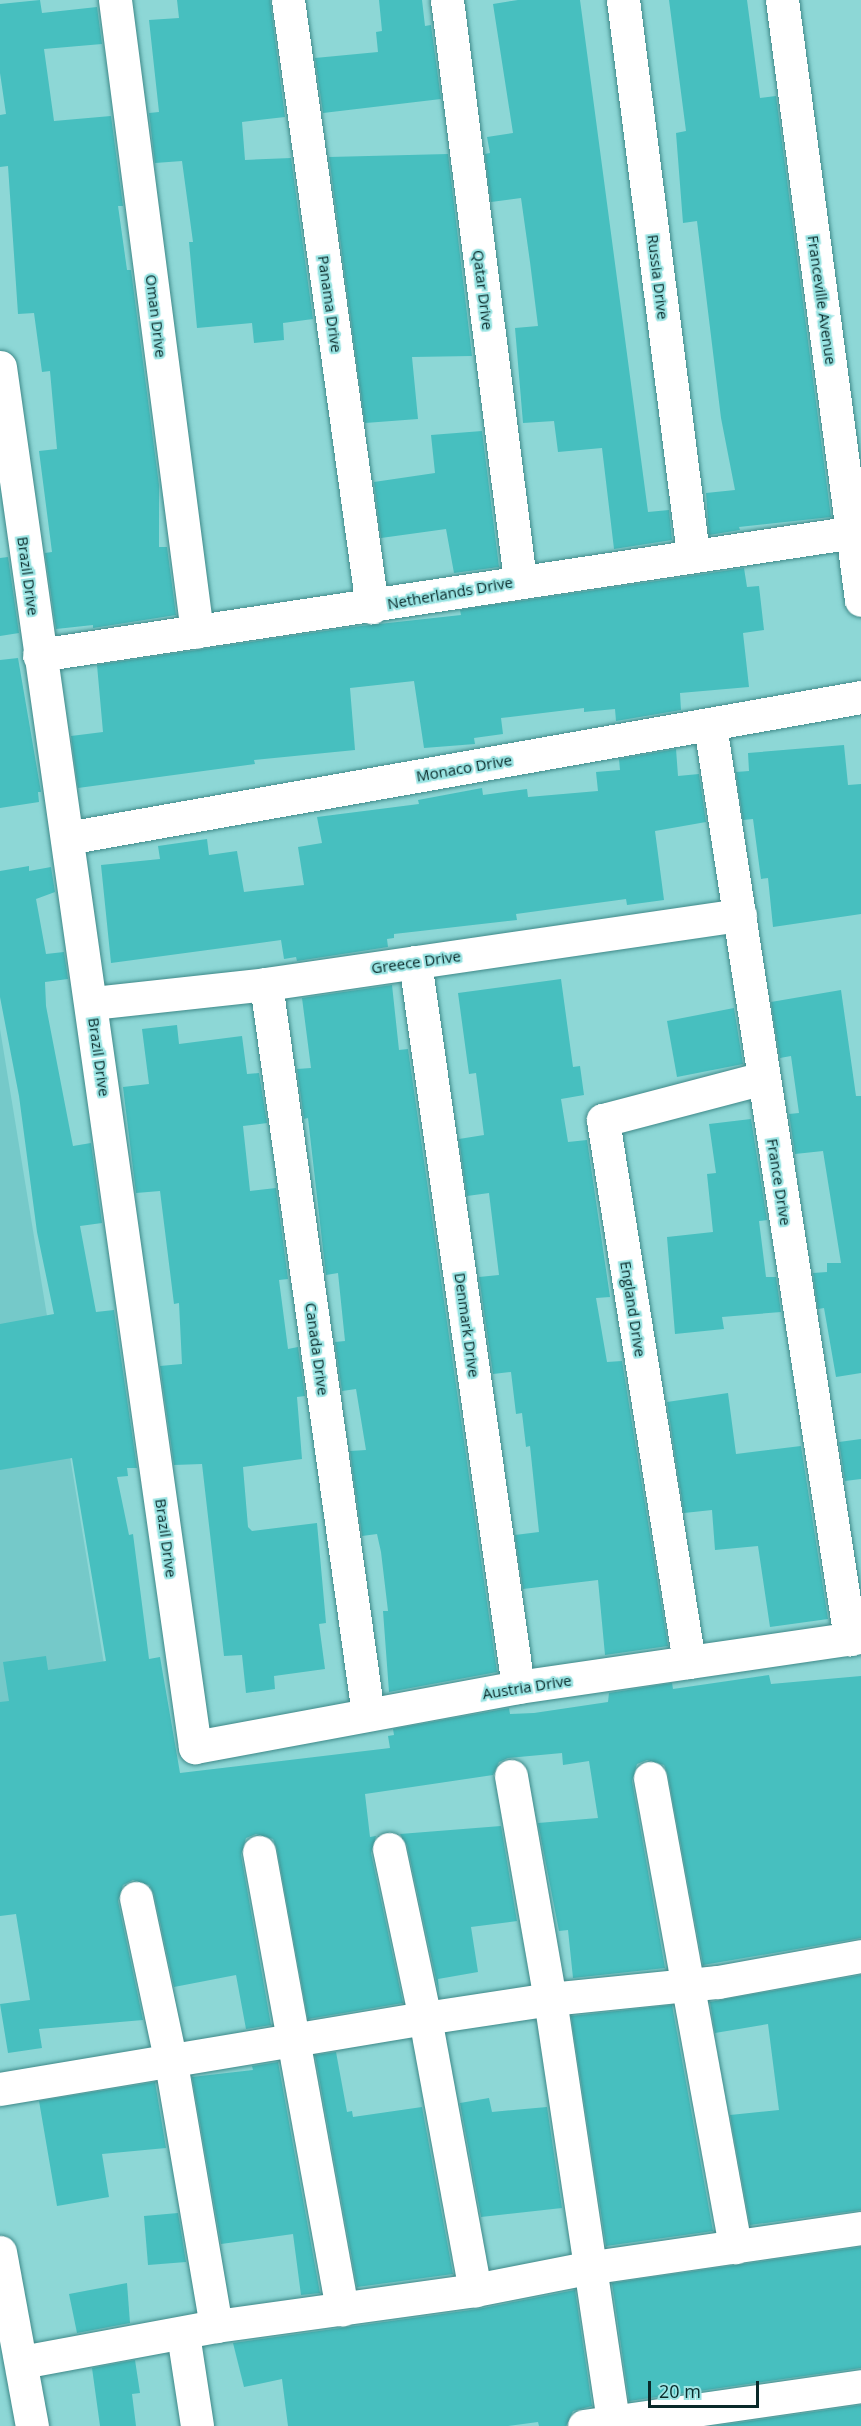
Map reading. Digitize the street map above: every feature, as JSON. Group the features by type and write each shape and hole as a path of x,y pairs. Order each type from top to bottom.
{"street":[{"name":"Oman Drive","path":"115,0 197,632"},
{"name":"Panama Drive","path":"288,0 372,607"},
{"name":"Qatar Drive","path":"447,0 520,580"},
{"name":"Russia Drive","path":"623,0 693,554"},
{"name":"Franceville Avenue","path":"782,0 857,532 861,600"},
{"name":"Brazil Drive","path":"0,367 39,655 92,1003 195,1747"},
{"name":"Netherlands Drive","path":"39,655 372,607 520,580 857,532"},
{"name":"Monaco Drive","path":"67,838 861,697"},
{"name":"France Drive","path":"710,725 763,1078 855,1638"},
{"name":"Greece Drive","path":"92,1003 266,984 740,915"},
{"name":"Denmark Drive","path":"415,962 518,1688"},
{"name":"Canada Drive","path":"266,984 368,1714"},
{"name":"England Drive","path":"689,1662 603,1120 763,1078"},
{"name":"Austria Drive","path":"195,1747 518,1688 855,1638"},
{"path":"511,1776 550,1999 587,2268 603,2424 861,2386"},
{"path":"650,1778 735,2247"},
{"path":"388,1849 425,2018 475,2290"},
{"path":"259,1852 291,2039 342,2310"},
{"path":"136,1898 171,2063 216,2326"},
{"path":"0,2089 171,2063 291,2039 425,2018 550,1999 688,1984 861,1956"},
{"path":"22,2362 183,2334 216,2326 475,2290 587,2268 861,2228"},
{"path":"0,2252 32,2426"},
{"path":"183,2334 197,2426"}],"shaded area":[{"path":"0,1029 122,1774 0,1870"}],"building":[{"path":"40,0 42,13 97,7 102,44 44,49 54,121 111,116 123,206 118,206 127,270 131,270 159,485 159,547 167,547 176,615 93,628 93,625 56,629 45,553 52,552 39,451 57,449 50,371 42,372 34,313 18,314 8,166 0,167 0,115 6,114 0,73 0,4"},
{"path":"177,0 270,0 285,117 242,122 245,160 291,158 313,319 283,323 284,340 254,343 252,323 197,328 189,242 193,242 182,161 155,163 149,113 159,112 149,20 179,18"},
{"path":"379,0 422,0 425,26 431,25 441,99 323,113 315,58 378,52 376,32 382,31"},
{"path":"518,0 580,0 648,512 669,510 672,540 614,549 602,448 558,452 554,421 523,423 515,328 538,326 521,198 491,202 485,154 490,153 487,137 513,133 493,4"},
{"path":"669,0 747,0 760,98 776,96 831,517 739,527 740,530 709,535 706,493 735,490 721,418 697,221 683,223 676,133 686,131"},
{"path":"448,154 472,356 412,357 418,419 365,423 329,157"},
{"path":"482,431 499,567 454,573 446,529 381,538 374,482 435,473 431,435"},
{"path":"8,557 19,633 0,636 0,558"},
{"path":"744,568 747,587 759,586 764,630 743,633 749,687 680,693 681,710 616,721 615,709 584,712 584,708 501,718 503,734 474,738 475,744 424,748 414,681 350,688 355,750 254,760 255,764 78,788 71,736 103,732 97,665 352,627 461,615 460,610"},
{"path":"18,658 41,792 38,792 39,802 0,808 0,660"},
{"path":"844,745 848,785 861,784 861,914 773,927 768,878 761,879 753,819 743,820 736,772 749,771 748,753"},
{"path":"676,749 678,776 699,774 706,822 655,831 664,900 627,905 626,899 516,914 517,920 394,934 394,938 387,939 388,947 297,961 296,957 284,959 281,940 111,963 101,865 160,859 158,846 207,839 209,855 237,851 244,892 304,885 298,847 322,843 317,817 419,804 418,800 482,788 483,795 527,789 528,797 598,791 596,772 620,770 619,759"},
{"path":"29,866 29,871 51,867 55,892 36,899 46,954 64,952 68,979 45,982 46,1006 73,1146 91,1143 102,1223 80,1226 96,1312 114,1310 137,1468 127,1468 128,1476 117,1477 129,1535 133,1534 149,1659 160,1657 180,1773 390,1748 388,1736 394,1735 393,1729 509,1708 510,1714 534,1713 608,1702 609,1693 672,1683 673,1689 769,1675 771,1684 861,1676 861,1938 703,1965 668,1775 664,1765 647,1760 637,1764 632,1781 665,1968 573,1978 568,1930 559,1931 538,1823 598,1818 589,1761 563,1765 562,1753 508,1758 499,1762 493,1775 365,1794 370,1837 376,1836 371,1853 403,2003 308,2019 277,1849 273,1839 256,1834 246,1838 241,1855 271,2025 246,2029 236,1975 174,1987 154,1894 149,1885 133,1880 123,1885 118,1901 143,2020 39,2029 42,2048 8,2053 0,2004 30,2000 16,1914 0,1916 0,1702 9,1701 3,1662 46,1656 48,1670 106,1661 72,1458 0,1470 0,1324 54,1314 37,1232 19,1096 0,997 0,871"},
{"path":"561,979 573,1067 580,1066 584,1095 561,1099 568,1142 587,1140 610,1297 596,1298 607,1362 622,1361 668,1646 605,1655 598,1580 523,1589 515,1535 539,1532 530,1446 526,1447 522,1413 516,1414 511,1372 493,1374 479,1277 499,1275 489,1193 467,1196 459,1139 484,1135 476,1073 469,1074 458,993"},
{"path":"392,985 399,1050 408,1049 497,1672 389,1692 383,1611 388,1611 381,1552 377,1534 362,1536 350,1451 366,1450 356,1389 342,1391 335,1342 345,1341 338,1273 326,1275 308,1118 304,1119 297,1069 311,1068 302,998"},
{"path":"841,990 856,1096 861,1096 861,1373 836,1377 824,1308 818,1309 813,1273 827,1272 827,1263 841,1263 823,1151 795,1154 789,1114 799,1113 791,1056 780,1058 771,1002"},
{"path":"734,1008 743,1064 677,1077 667,1021"},
{"path":"177,1025 179,1044 242,1036 247,1074 259,1073 267,1123 243,1126 250,1191 276,1188 288,1279 279,1280 288,1349 298,1347 305,1396 297,1397 302,1459 243,1467 248,1527 252,1531 317,1523 326,1623 319,1624 325,1669 274,1676 275,1689 246,1693 242,1655 224,1656 202,1464 174,1465 160,1366 182,1364 179,1303 174,1304 160,1191 136,1193 123,1087 149,1084 142,1029"},
{"path":"751,1119 767,1220 759,1221 766,1277 776,1277 781,1312 722,1317 724,1329 675,1334 667,1237 713,1232 707,1174 716,1173 709,1124"},
{"path":"728,1393 736,1454 801,1446 828,1619 770,1627 758,1546 715,1550 712,1510 684,1513 667,1402"},
{"path":"861,1439 861,1479 845,1481 839,1442"},
{"path":"501,1826 517,1921 471,1927 478,1972 438,1979 439,1993 407,1845 400,1834"},
{"path":"861,1975 861,2210 750,2225 730,2115 779,2110 768,2024 715,2033 710,2002"},
{"path":"672,2005 713,2231 606,2246 571,2016"},
{"path":"336,2052 347,2112 352,2111 353,2117 422,2107 453,2274 357,2287 315,2055"},
{"path":"278,2062 320,2293 301,2295 293,2234 221,2244 192,2077 253,2070 252,2066"},
{"path":"155,2082 166,2148 102,2154 109,2197 57,2206 39,2101"},
{"path":"489,2098 492,2112 547,2107 562,2208 481,2217 460,2103"},
{"path":"178,2213 186,2262 148,2265 144,2216"},
{"path":"861,2247 861,2368 629,2401 612,2283"},
{"path":"127,2283 130,2323 77,2333 69,2294"},
{"path":"575,2290 592,2406 573,2411 566,2426 539,2426 538,2422 508,2426 288,2426 282,2379 244,2387 233,2343 478,2309"},
{"path":"135,2360 140,2393 132,2394 136,2426 100,2426 92,2368"},
{"path":"861,2405 861,2426 715,2426"}]}
